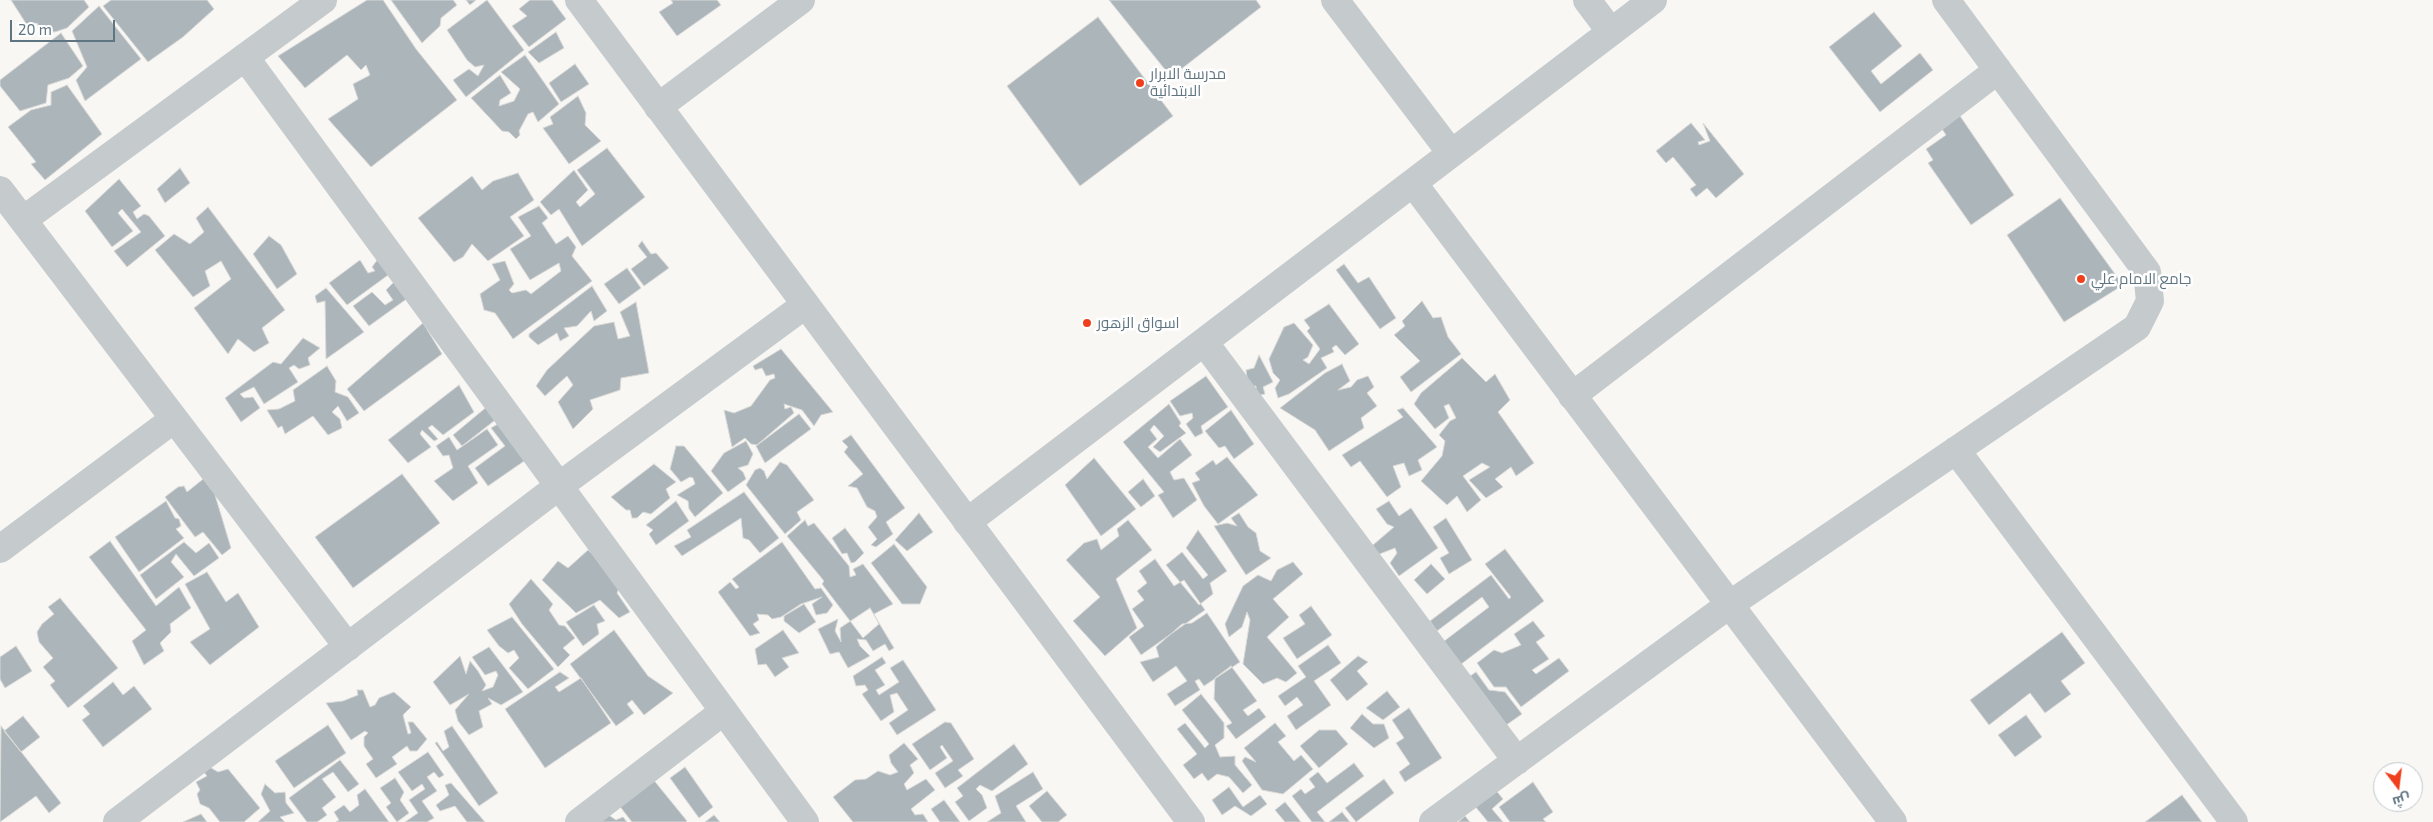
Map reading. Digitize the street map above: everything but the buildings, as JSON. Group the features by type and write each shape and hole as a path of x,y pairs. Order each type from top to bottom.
{"street":[{"path":"23,220 323,0"},
{"path":"578,0 1191,822"},
{"path":"658,107 800,0"},
{"path":"1335,0 1451,153"},
{"path":"1587,0 1611,32"},
{"path":"967,522 1653,0"},
{"path":"1433,822 1729,605 2137,326 2150,301 2147,272 1946,0"},
{"path":"245,57 805,822"},
{"path":"1572,396 1998,70"},
{"path":"1413,183 1889,821"},
{"path":"0,190 348,647"},
{"path":"117,822 559,486 805,305"},
{"path":"1204,342 1516,761"},
{"path":"0,549 174,419"},
{"path":"1956,450 2234,822"},
{"path":"579,822 724,711"}],"place":[{"name":"مدرسة الابرار الابتدائية","path":"1140,83"},
{"name":"جامع الامام علي","path":"2081,279"},
{"name":"اسواق الزهور","path":"1087,323"}]}
